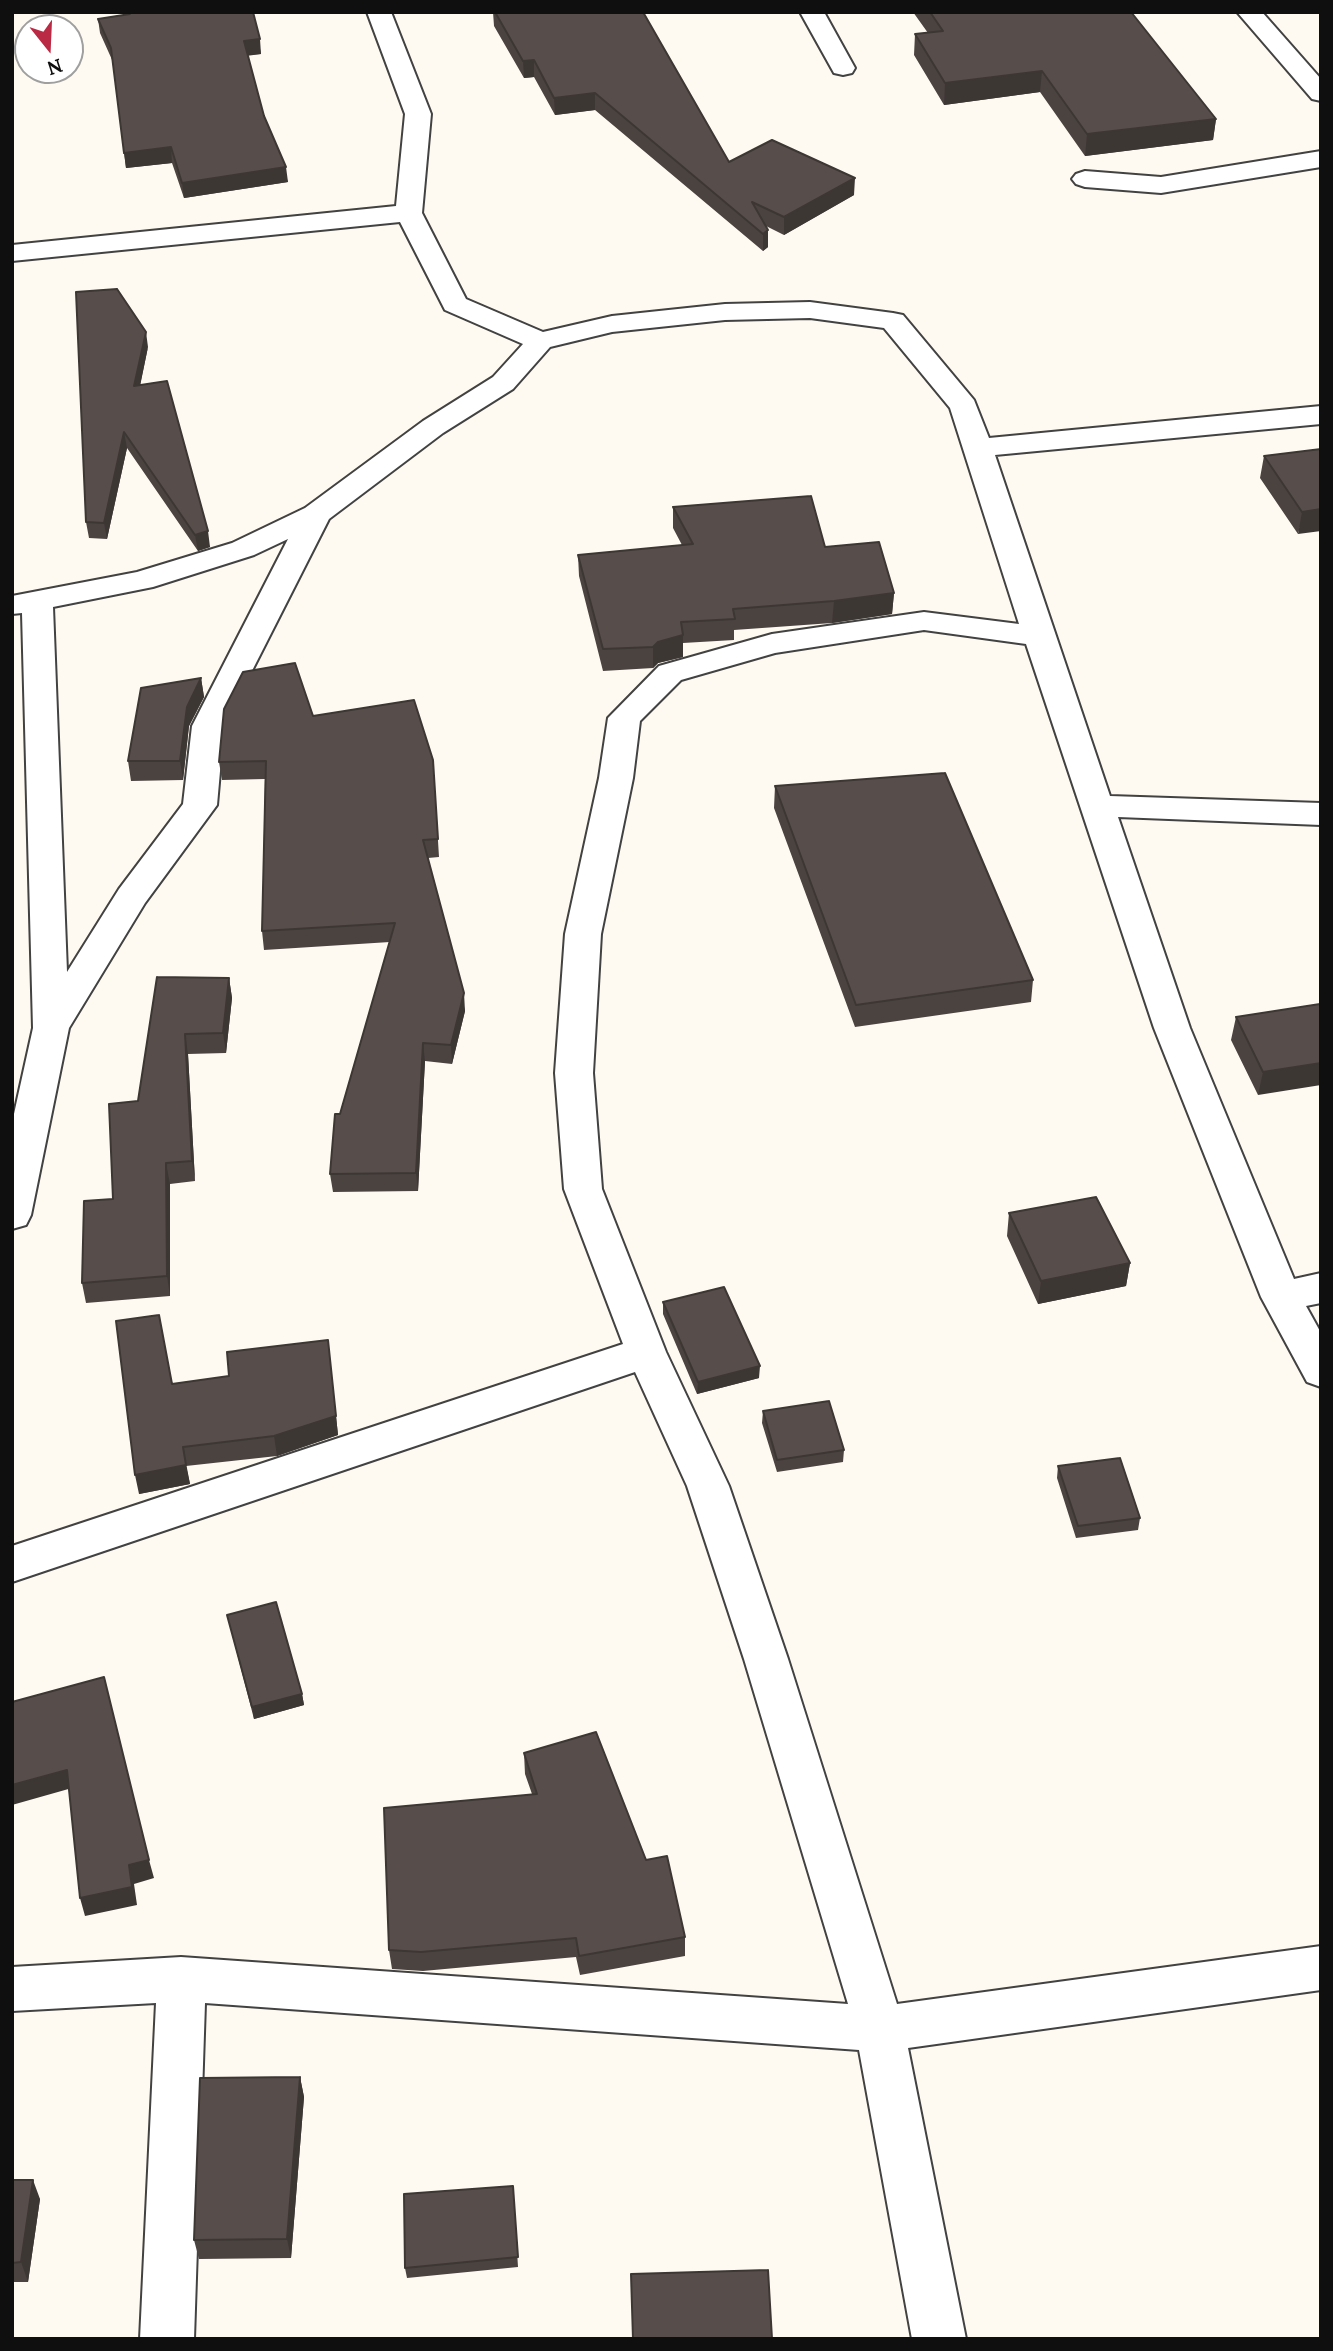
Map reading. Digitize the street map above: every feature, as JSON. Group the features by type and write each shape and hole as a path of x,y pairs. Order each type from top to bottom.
{"street":[{"path":"379,12 418,114 409,213 455,304 540,341"},
{"path":"812,12 843,68"},
{"path":"1249,12 1321,94"},
{"path":"1084,178 1161,185 1321,159"},
{"path":"12,253 409,213"},
{"path":"12,1215 51,1028 25,603 142,580 243,549 316,514 363,482 433,427 503,383 540,341 612,324 725,312 810,310 893,321 964,406 976,449 1172,1028 1281,1297 1321,1371"},
{"path":"976,449 1321,415"},
{"path":"51,1028 131,897 200,805 208,726 316,514"},
{"path":"939,2339 880,2029 766,1658 708,1486 646,1352 583,1189 574,1073 583,934 616,778 624,718 670,673 772,644 924,621 1039,636"},
{"path":"1097,806 1321,814"},
{"path":"1281,1297 1321,1288"},
{"path":"12,1564 646,1352"},
{"path":"12,1989 181,1979 880,2029 1321,1968"},
{"path":"167,2339 181,1979"}],"building":[{"path":"129,12 253,12 260,39 244,41 264,116 286,167 182,183 171,147 124,153 111,48 98,19 130,14"},
{"path":"495,12 643,12 729,162 772,140 855,178 784,217 752,202 768,230 763,234 595,93 554,98 534,60 523,61"},
{"path":"930,12 1131,12 1216,119 1087,134 1042,71 945,83 915,34 943,31"},
{"path":"117,289 146,332 134,386 167,381 208,531 195,535 124,432 104,523 86,522 76,292"},
{"path":"1321,449 1321,509 1302,512 1264,456"},
{"path":"811,496 825,547 879,542 894,593 733,609 735,619 681,622 683,635 658,642 653,647 603,649 578,555 693,544 673,507"},
{"path":"295,663 313,716 414,700 433,760 438,839 423,840 464,993 451,1045 423,1043 416,1173 330,1174 335,1114 340,1114 395,923 262,931 266,761 219,762 224,709 243,672"},
{"path":"201,678 187,707 180,761 128,761 141,688"},
{"path":"945,773 1033,980 856,1005 775,786"},
{"path":"157,977 229,978 223,1033 185,1034 192,1161 166,1163 167,1276 82,1283 84,1201 113,1199 109,1104 138,1101"},
{"path":"1320,1004 1321,1063 1263,1072 1236,1017"},
{"path":"1096,1197 1130,1263 1041,1281 1009,1213"},
{"path":"724,1287 760,1366 698,1382 663,1302"},
{"path":"159,1315 172,1384 229,1376 227,1352 328,1340 336,1416 274,1436 183,1447 186,1465 135,1475 116,1321"},
{"path":"829,1401 844,1450 777,1460 763,1411"},
{"path":"1120,1458 1140,1518 1078,1526 1058,1466"},
{"path":"276,1602 302,1694 252,1707 227,1615"},
{"path":"104,1677 149,1860 129,1865 132,1887 80,1898 67,1770 12,1785 12,1702"},
{"path":"596,1732 646,1860 667,1856 685,1937 579,1956 576,1938 421,1952 389,1950 384,1808 537,1794 524,1753"},
{"path":"300,2077 287,2239 194,2240 200,2078"},
{"path":"12,2180 33,2180 21,2262 12,2263"},
{"path":"513,2186 518,2257 405,2268 404,2194"},
{"path":"768,2270 772,2339 633,2339 631,2274"}]}
